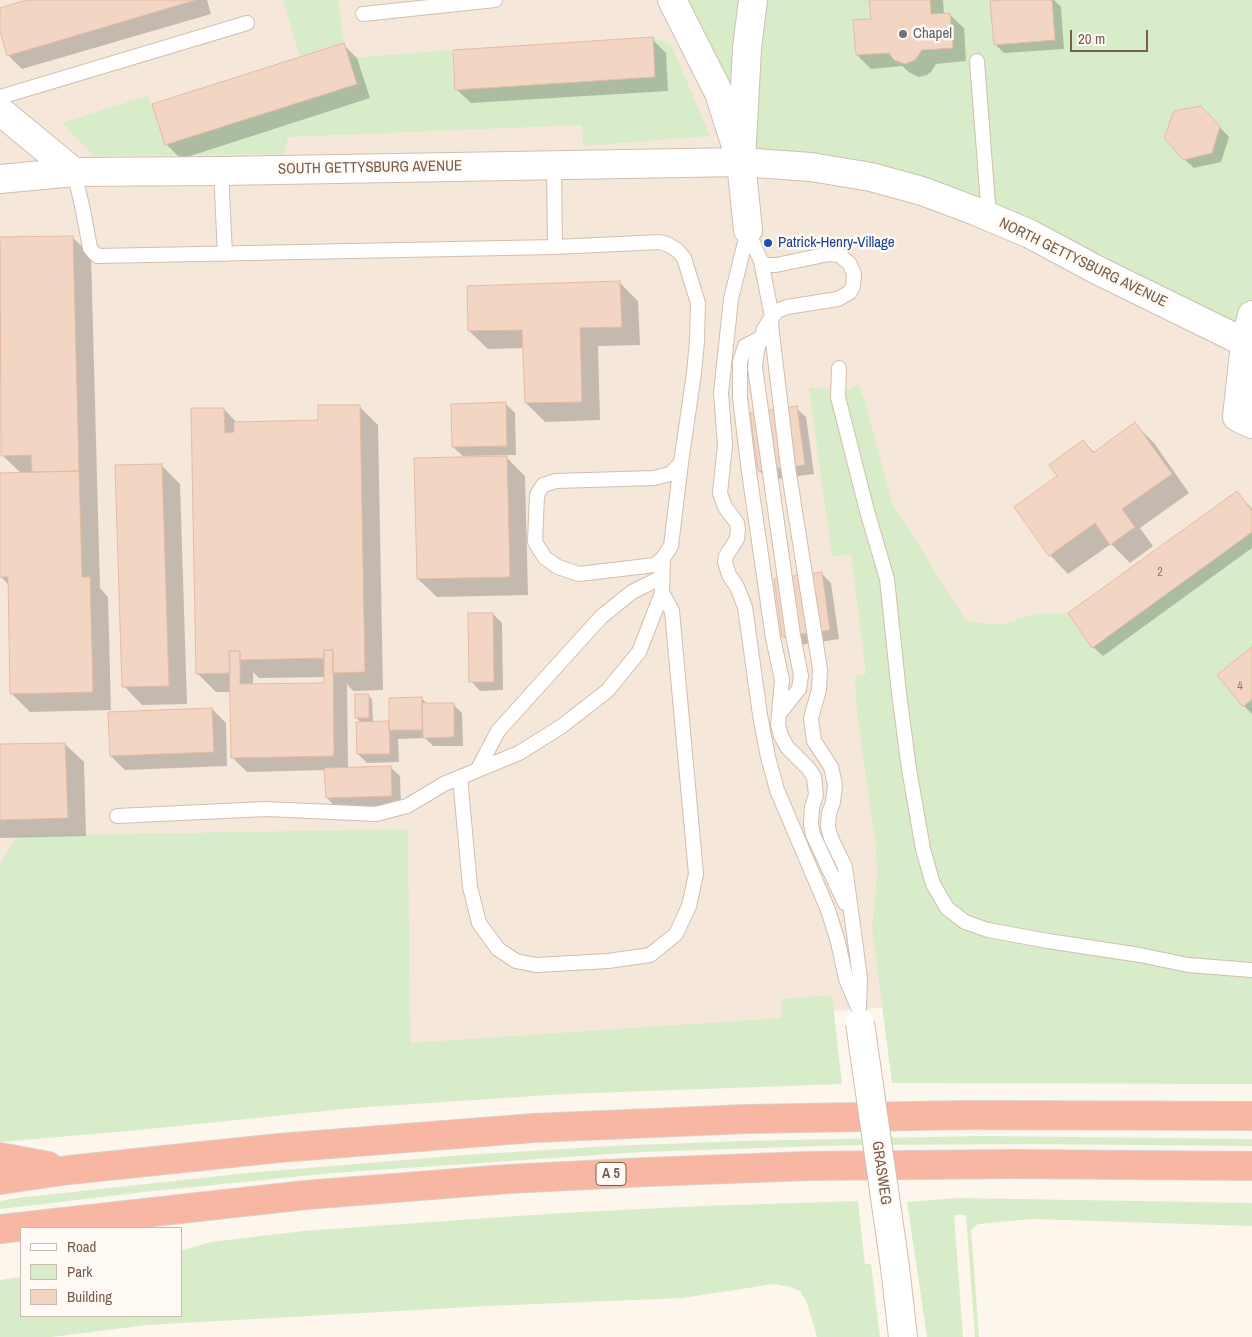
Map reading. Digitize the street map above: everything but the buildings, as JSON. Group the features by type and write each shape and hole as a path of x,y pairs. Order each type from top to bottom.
{"highway":[{"path":"0,1180 69,1170 279,1148 544,1127 747,1119 920,1116 1252,1116"},
{"path":"0,1157 69,1170"},
{"name":"A 5","path":"29,1227 306,1195 508,1179 817,1166 1015,1164 1252,1166"},
{"name":"A 5","path":"3,1230 20,1228"}],"street":[{"path":"672,0 719,93 741,162"},
{"path":"748,230 741,162 747,48 753,0"},
{"path":"0,111 74,172"},
{"name":"SOUTH GETTYSBURG AVENUE","path":"0,179 74,172 741,162"},
{"name":"NORTH GETTYSBURG AVENUE","path":"741,162 812,167 871,177 922,191 1030,234 1097,270 1249,345"},
{"path":"1252,315 1237,417 1252,424"},
{"name":"GRASWEG","path":"860,1016 903,1337"}],"lane":[{"path":"363,14 494,0"},
{"path":"0,96 247,23"},
{"path":"977,61 989,217"},
{"path":"554,165 555,246"},
{"path":"221,171 225,254"},
{"path":"74,172 90,248 97,256 660,242 669,245 678,250 684,258 698,303 694,373 671,546 663,558 654,564 579,574 558,567 544,558 535,542 537,495 543,485 556,481 654,478 670,474 681,463"},
{"path":"748,230 761,261 772,317 773,345 788,467 820,668 818,690 811,718 812,726 814,741 832,767 835,785 828,826 831,838 845,867 860,978 860,1016"},
{"path":"748,230 731,299 721,393 725,445 720,493 725,507 733,516 738,529 737,539 726,556 725,562 729,575 737,586 745,607 760,715 777,790 828,910 838,942 846,979 860,1016"},
{"path":"761,261 766,265 776,265 829,254 839,255 849,263 854,274 854,286 850,292 838,299 787,307 777,311 764,329 757,350 756,368 793,635 801,676 798,689 779,714"},
{"path":"761,338 745,346 740,362 740,398 773,638 782,680 778,724 781,736 787,747 809,769 814,777 816,796 812,807 811,824 813,835 851,915"},
{"path":"839,368 838,397 867,511 887,579 899,693 923,849 933,884 947,908 965,922 988,930 1140,955 1188,965 1252,970"},
{"path":"117,816 266,809 376,814 407,806 444,784 519,752 562,726 607,692 639,652 662,593 663,558"},
{"path":"478,769 498,731 602,617 632,592 662,577"},
{"path":"460,777 470,887 478,923 498,948 516,961 536,965 608,961 650,955 676,934 689,906 696,874 672,611 662,593"}],"shaded area":[{"path":"0,0 1252,0 1252,1068 897,1037 882,1008 815,1012 772,1065 0,1120"}],"green space":[{"path":"283,0 338,0 344,43 300,57"},
{"path":"672,0 1252,0 1252,315 1245,343 978,212 741,162"},
{"path":"653,37 671,44 710,136 583,146 582,125 288,137 285,154 94,156 62,123 147,96 152,104 166,145 357,84 349,58 453,50 456,90 654,77"},
{"path":"858,384 864,398 892,503 966,621 1001,625 1035,614 1068,613 1093,647 1252,532 1252,647 1217,675 1243,706 1252,699 1252,1084 892,1083 872,928 877,876 876,846 857,715 855,676 866,674 851,554 832,557 809,388 849,390"},
{"path":"408,829 410,1043 781,1018 782,999 832,995 842,1084 565,1094 354,1108 0,1142 0,864 18,836"},
{"path":"981,1136 1252,1139 1252,1146 852,1145 641,1152 332,1173 0,1209 0,1201 17,1198 257,1172 466,1155 611,1146 742,1141"},
{"path":"959,1198 1252,1203 1252,1226 1032,1219 978,1224 971,1230 979,1337 975,1337 966,1215 954,1215 963,1337 927,1337 907,1202"},
{"path":"858,1201 865,1264 871,1264 880,1337 817,1337 807,1303 800,1291 791,1287 774,1284 682,1298 488,1306 147,1325 51,1337 0,1337 0,1280 20,1277 20,1317 182,1317 182,1251 211,1242 303,1231 561,1213"}],"place":[{"name":"Chapel","path":"903,34"},
{"name":"Patrick-Henry-Village","path":"768,243"}]}
